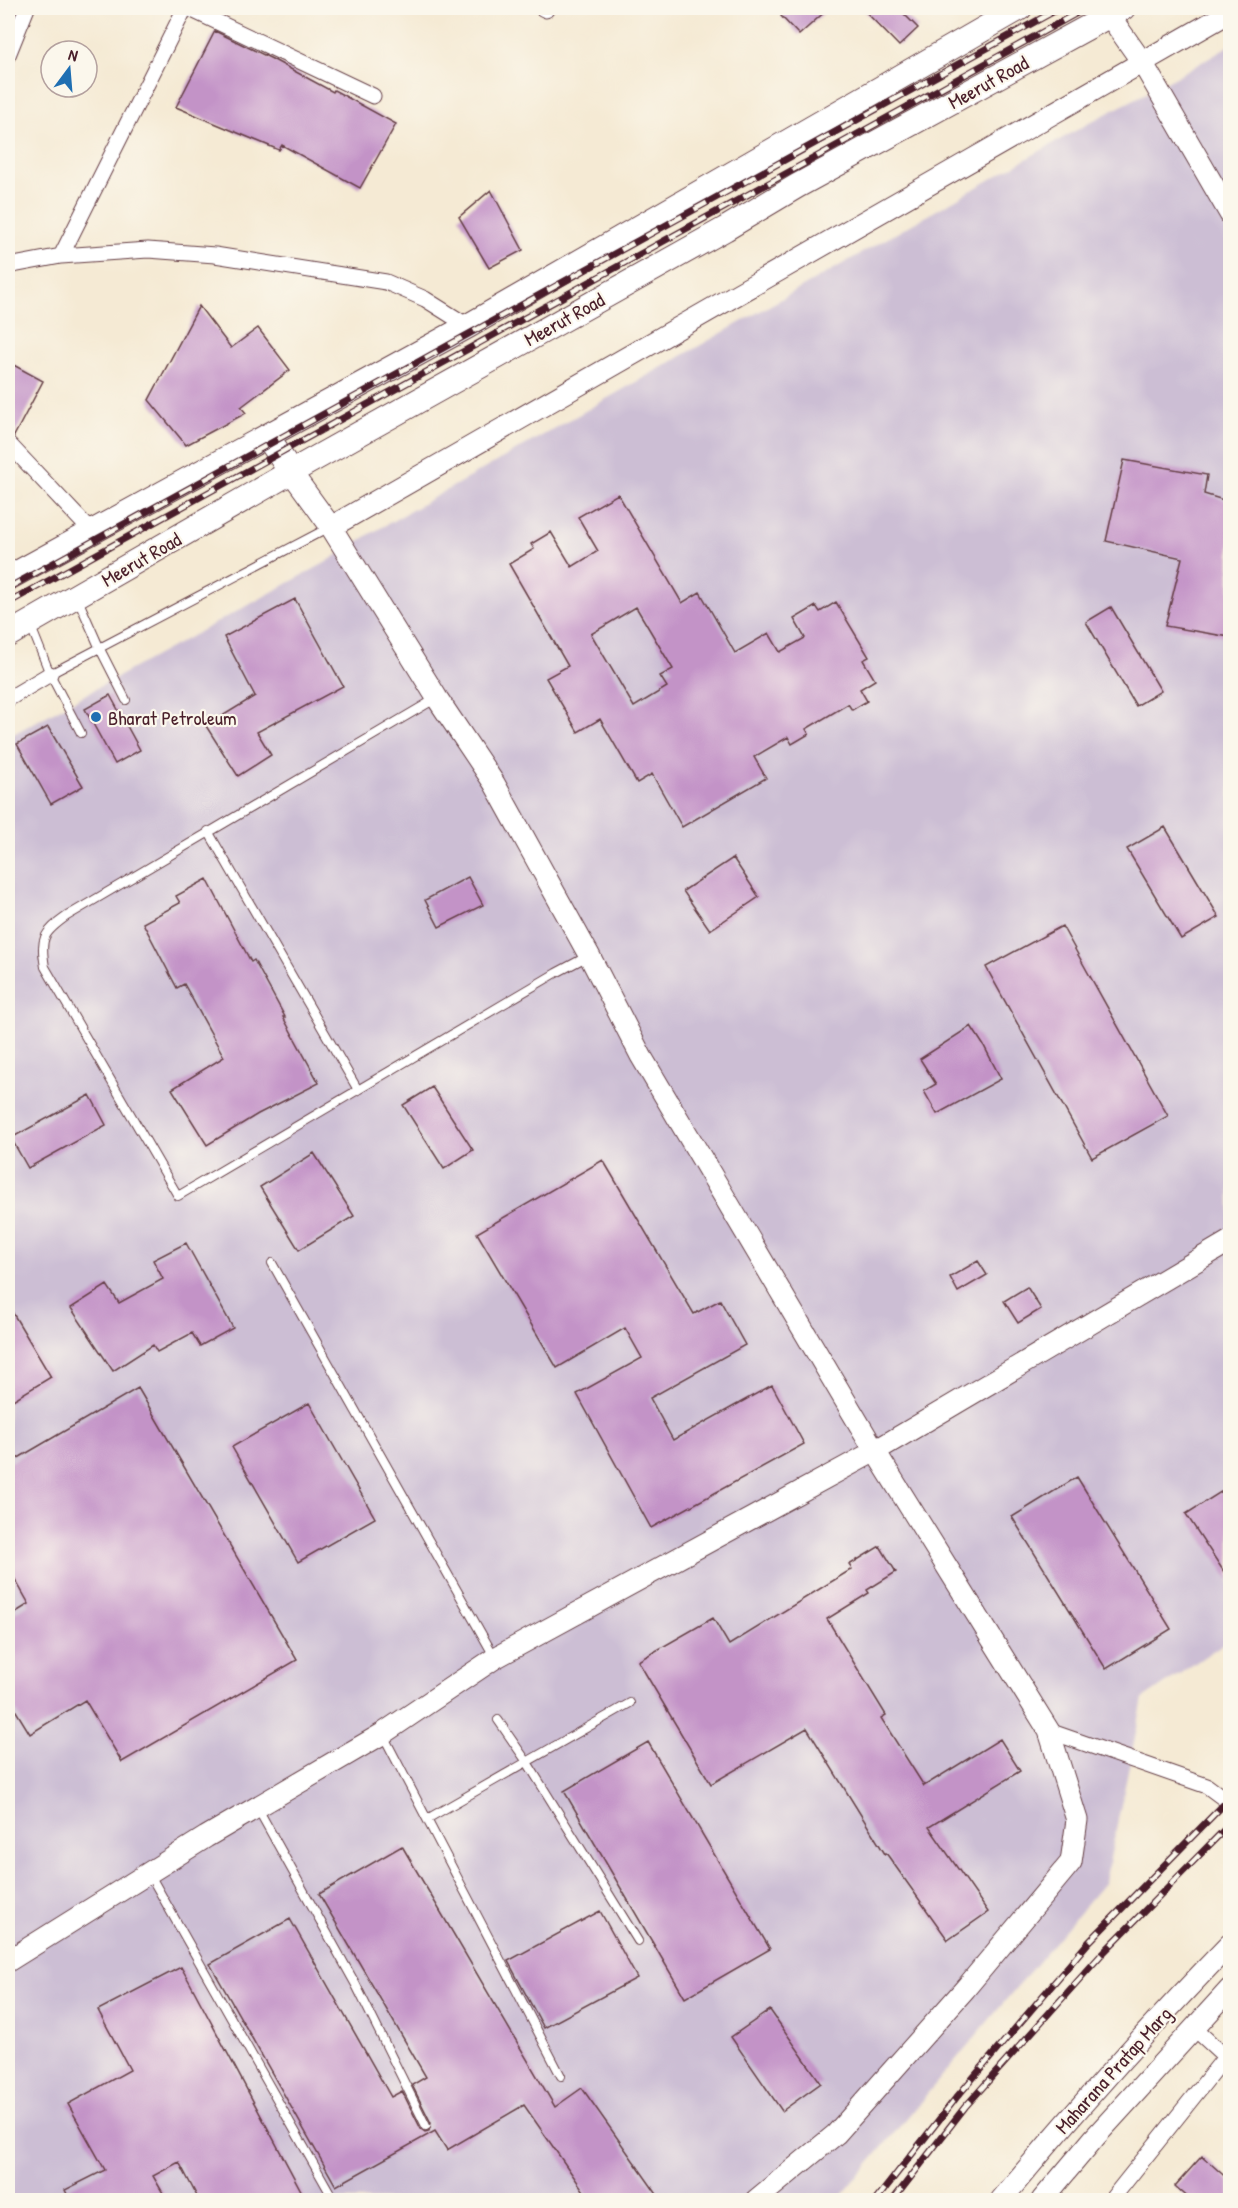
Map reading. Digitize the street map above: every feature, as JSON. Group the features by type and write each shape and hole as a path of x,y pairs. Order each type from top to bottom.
{"main road":[{"name":"Meerut Road","path":"8,578 468,326 1006,11"},
{"name":"Meerut Road","path":"8,635 797,186 1116,11"},
{"path":"267,436 291,472"}],"street":[{"path":"8,54 27,8"},
{"path":"61,256 187,8 373,96"},
{"path":"1116,11 1142,62 1230,214"},
{"path":"331,527 1230,12"},
{"path":"8,266 61,256 148,250 215,255 386,282 425,299 468,326"},
{"path":"8,443 92,532"},
{"path":"291,472 331,527 437,698 494,783 589,955 641,1056 875,1451 1049,1731 1077,1820 1071,1862 965,1989 836,2134 756,2200"},
{"path":"8,699 50,674"},
{"path":"8,1961 149,1873 382,1734 495,1658 875,1451 1230,1241"},
{"path":"1049,1731 1207,1786 1230,1803"},
{"name":"Maharana Pratap Marg","path":"1001,2200 1070,2116 1179,1996 1230,1944"},
{"name":"Maharana Pratap Marg","path":"1042,2200 1095,2137 1230,1989"},
{"path":"1111,2200 1229,2056 1194,2028"}],"lane":[{"path":"50,674 331,527"},
{"path":"77,596 126,700"},
{"path":"30,623 50,674 81,733"},
{"path":"437,698 208,831 67,916 50,929 42,946 45,967 178,1196 589,955"},
{"path":"208,831 358,1090"},
{"path":"272,1263 495,1658"},
{"path":"426,1819 630,1703"},
{"path":"498,1720 527,1762 638,1941"},
{"path":"382,1734 561,2076"},
{"path":"258,1807 356,1985 426,2126"},
{"path":"149,1873 334,2200"}],"shaded area":[{"path":"1230,45 1230,1639 1143,1699 1105,1882 838,2200 8,2200 8,737 325,563 370,534"}],"building":[{"path":"790,8 829,8 799,35 781,16"},
{"path":"862,8 898,8 918,28 899,46"},
{"path":"215,31 333,92 334,90 396,124 360,188 282,145 279,150 176,107"},
{"path":"491,190 523,250 489,268 459,217"},
{"path":"199,306 231,348 258,328 290,370 241,407 246,413 186,445 149,400"},
{"path":"8,362 43,381 14,436 8,433"},
{"path":"1124,460 1207,475 1204,494 1230,502 1230,637 1165,626 1182,558 1106,541"},
{"path":"618,494 682,603 700,592 735,653 769,633 780,652 805,638 794,619 816,606 820,612 836,602 869,657 863,660 875,680 860,689 867,701 852,710 848,704 806,729 809,734 792,744 788,737 754,757 766,778 682,827 652,774 637,783 600,719 578,732 546,678 568,666 509,564 534,549 531,544 551,532 572,567 598,551 578,517","holes":["636,607 673,669 660,676 667,687 634,707 591,634"]},
{"path":"295,599 343,686 257,732 271,755 238,776 206,726 255,696 224,637"},
{"path":"1111,607 1161,691 1136,706 1086,622"},
{"path":"110,695 140,750 115,764 85,709"},
{"path":"48,727 83,786 51,804 17,744"},
{"path":"1165,827 1219,917 1181,939 1127,849"},
{"path":"733,858 759,897 710,930 683,891"},
{"path":"468,877 483,905 439,927 425,900"},
{"path":"207,879 251,962 254,960 319,1083 258,1114 207,1145 172,1089 224,1057 184,984 177,988 143,923 180,903 176,896"},
{"path":"1062,926 1168,1116 1092,1158 986,967"},
{"path":"971,1026 1001,1079 937,1114 924,1091 936,1084 920,1059"},
{"path":"432,1087 473,1150 444,1169 403,1105"},
{"path":"90,1095 106,1125 28,1168 11,1138"},
{"path":"314,1153 354,1216 299,1250 260,1187"},
{"path":"603,1160 694,1314 720,1300 745,1345 650,1398 673,1440 772,1385 804,1444 651,1528 577,1394 642,1358 625,1328 557,1368 477,1233"},
{"path":"186,1243 233,1328 200,1346 192,1333 157,1352 153,1345 113,1371 71,1308 107,1285 119,1303 163,1279 153,1260"},
{"path":"978,1261 987,1275 958,1292 950,1277"},
{"path":"1027,1287 1041,1309 1018,1323 1004,1301"},
{"path":"8,1305 51,1377 8,1403"},
{"path":"138,1388 297,1660 122,1762 85,1700 30,1734 8,1698 8,1617 29,1604 8,1567 8,1464"},
{"path":"309,1403 375,1518 298,1562 232,1447"},
{"path":"1077,1477 1171,1629 1106,1669 1012,1517"},
{"path":"1230,1486 1230,1581 1186,1514"},
{"path":"880,1546 896,1572 867,1590 869,1593 827,1619 886,1715 881,1718 924,1786 1000,1739 1020,1771 929,1827 988,1912 948,1940 885,1854 807,1728 711,1784 638,1661 713,1618 729,1645 852,1569 849,1565"},
{"path":"648,1742 770,1949 685,1998 564,1791"},
{"path":"402,1846 555,2107 582,2088 661,2200 590,2200 524,2105 447,2150 435,2131 336,2186 210,1964 290,1919 391,2097 402,2091 421,2129 425,2132 429,2131 431,2123 412,2085 426,2077 319,1894"},
{"path":"600,1911 637,1978 544,2028 508,1961"},
{"path":"181,1967 306,2200 199,2200 179,2162 153,2176 167,2200 70,2200 65,2190 105,2170 68,2104 130,2070 98,2010"},
{"path":"770,2010 821,2083 782,2111 731,2037"},
{"path":"1202,2156 1230,2181 1230,2200 1191,2200 1175,2186"}],"railway":[{"path":"8,588 1060,8"},
{"path":"8,603 1086,8"},
{"path":"876,2200 956,2098 1088,1943 1230,1798"},
{"path":"893,2200 965,2107 1101,1955 1230,1824"}],"place":[{"name":"Bharat Petroleum","path":"96,717"}]}
